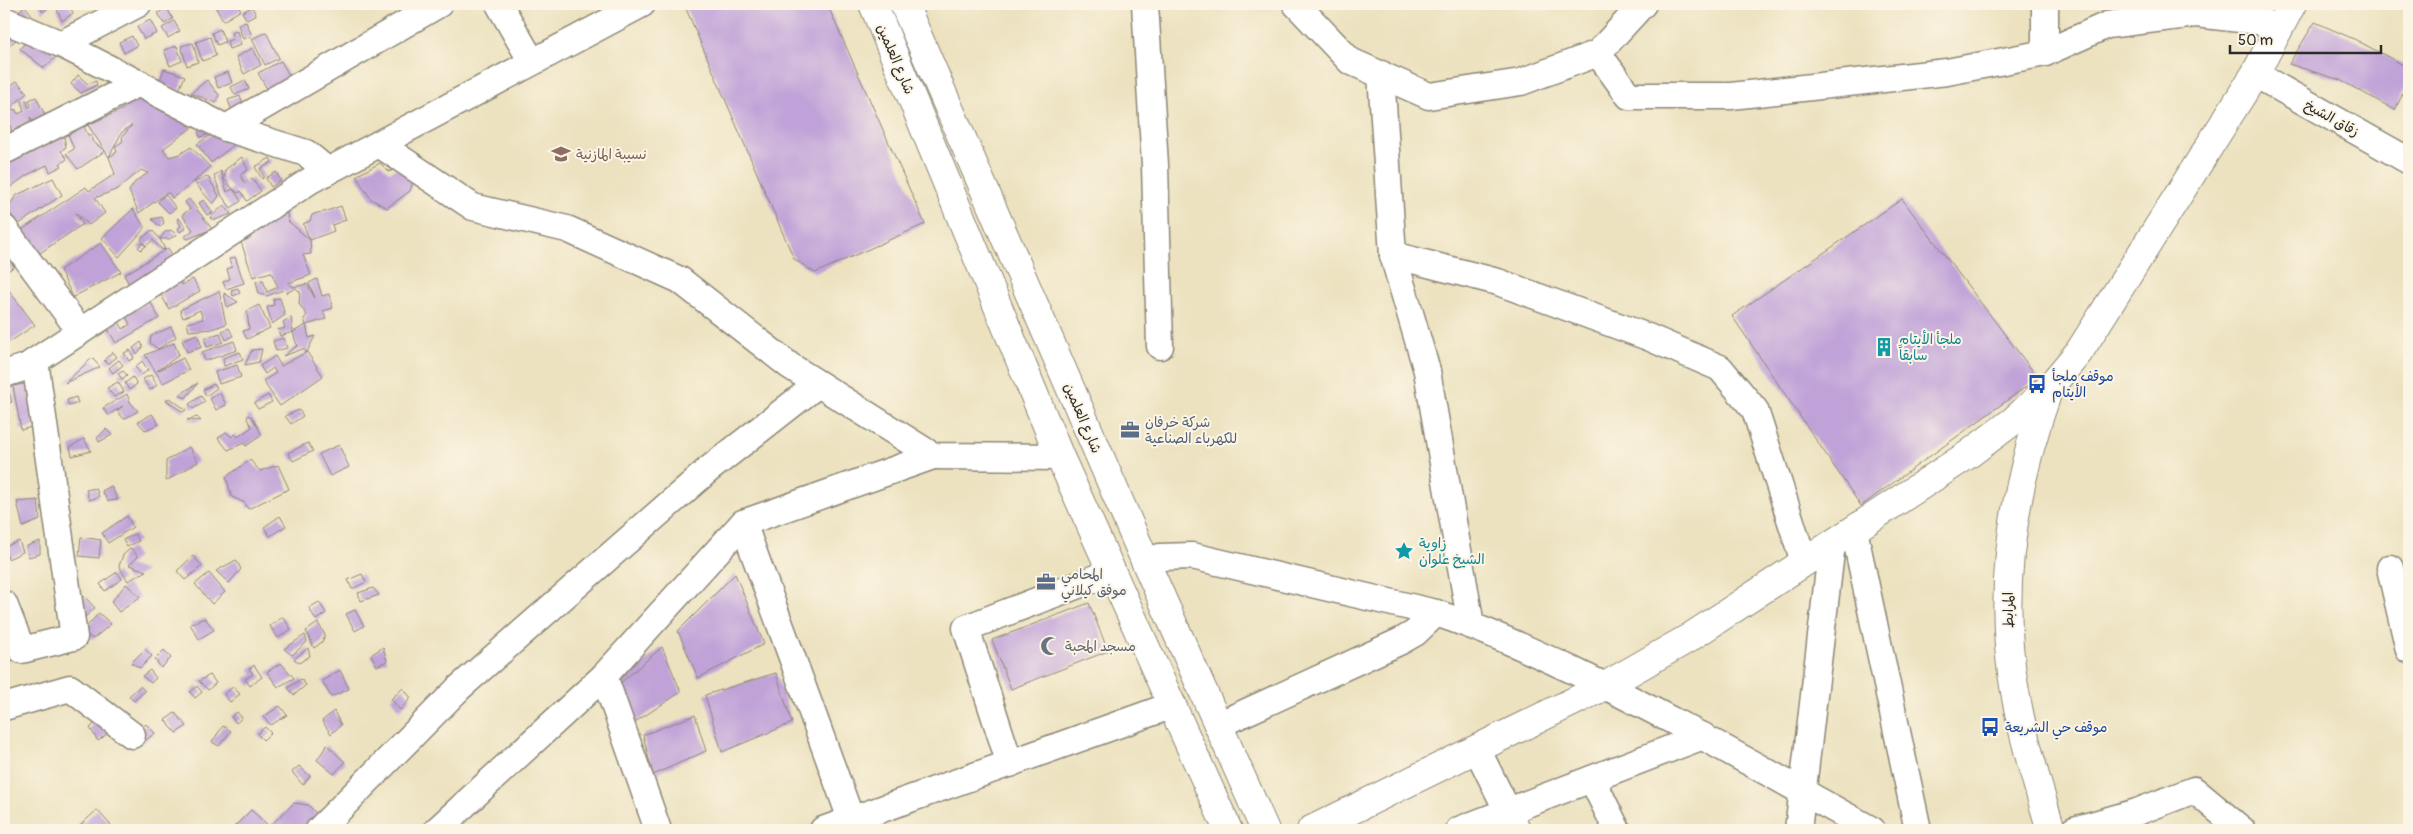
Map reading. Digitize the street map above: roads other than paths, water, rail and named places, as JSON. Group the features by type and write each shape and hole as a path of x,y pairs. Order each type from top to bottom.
{"main road":[{"name":"شارع العلمين","path":"872,4 1060,457 1228,830"},
{"name":"شارع العلمين","path":"904,4 1146,563 1266,830"},
{"path":"1311,830 1605,686 1688,638 1969,454 2013,421 2048,389 2079,352 2103,315 2254,74 2272,14"},
{"name":"المرابط","path":"2048,389 2022,472 2011,540 2007,600 2014,686 2022,728 2051,830"}],"street":[{"path":"61,44 138,4"},
{"path":"226,128 439,4"},
{"path":"499,4 532,62"},
{"path":"4,374 26,367 328,171 642,4"},
{"path":"1145,4 1154,165 1160,346"},
{"path":"1296,4 1350,61 1429,96 1521,82 1598,53 1643,4"},
{"path":"2045,53 2046,4"},
{"path":"1598,53 1629,96 1731,96 1947,72 2045,53 2107,25 2196,14 2272,14"},
{"path":"4,20 61,44 226,128 306,153 328,171"},
{"path":"1381,74 1393,255 1427,371 1471,625"},
{"name":"زقاق الشيخ","path":"2254,74 2409,161"},
{"path":"4,151 139,83"},
{"path":"379,144 473,206 567,230 680,280 790,366 933,456"},
{"path":"4,228 80,332"},
{"path":"1393,255 1498,282 1648,337 1720,368 1756,410 1804,562"},
{"path":"4,604 22,650 74,637 35,361"},
{"path":"320,830 459,688 708,470 818,384"},
{"path":"441,829 604,676 743,523 933,456 1060,457"},
{"path":"743,523 853,825"},
{"path":"1798,830 1802,792 1843,537"},
{"path":"1843,537 1918,830"},
{"path":"1146,563 1160,557 1192,556 1436,613 1471,625 1605,686 1704,736 1872,830"},
{"path":"2390,568 2409,650"},
{"path":"1010,764 966,628 1112,572"},
{"path":"1218,725 1401,641 1415,633 1436,613"},
{"path":"604,676 658,830"},
{"path":"4,707 70,688 132,735"},
{"path":"823,830 853,825 1010,764 1173,705"},
{"path":"1459,830 1512,820 1592,779 1704,736"},
{"path":"1477,749 1512,820"},
{"path":"1592,779 1617,830"},
{"path":"2074,830 2141,821 2194,790 2242,830"}],"place":[{"name":"نسيبة المازنية","path":"561,154"},
{"name":"ملجأ الأيتام سابقاً","path":"1884,347"},
{"name":"موقف ملجأ الأيتام","path":"2037,384"},
{"name":"شركة خرفان للكهرباء الصناعية","path":"1130,430"},
{"name":"زاوية الشيخ علوان","path":"1404,551"},
{"name":"المحامي موفق كيلاني","path":"1046,582"},
{"name":"مسجد المحبة","path":"1050,646"},
{"name":"موقف حي الشريعة","path":"1990,727"}]}
